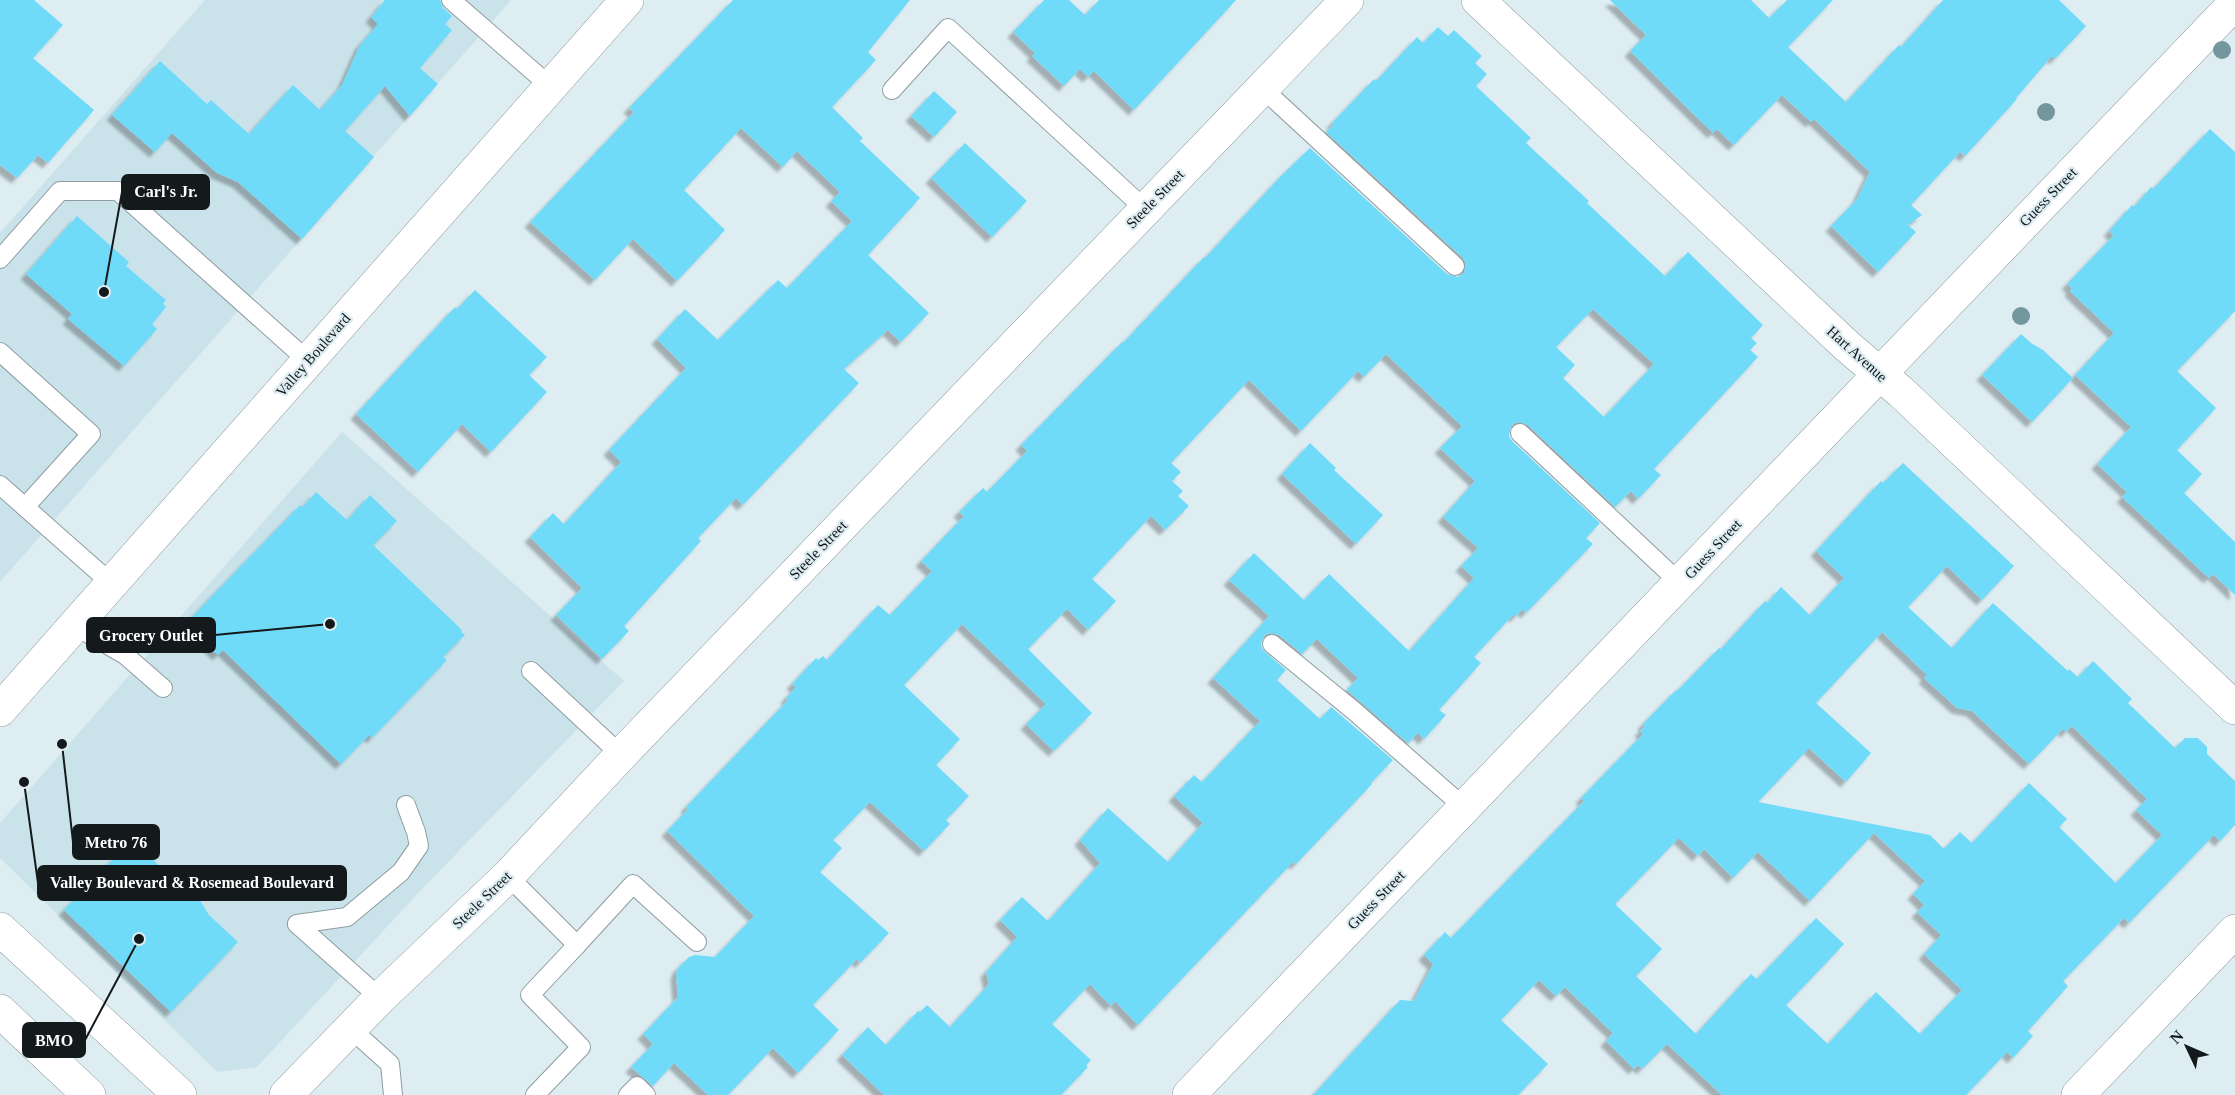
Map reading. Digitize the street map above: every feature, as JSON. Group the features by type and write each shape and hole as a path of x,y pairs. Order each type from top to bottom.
{"street":[{"name":"Valley Boulevard","path":"0,710 627,0"},
{"name":"Steele Street","path":"286,1095 380,998 508,876 621,755 1347,0"},
{"name":"Hart Avenue","path":"1478,0 2235,708"},
{"name":"Guess Street","path":"1189,1095 2235,3"},
{"path":"0,929 180,1095"},
{"path":"2078,1095 2235,931"},
{"path":"0,1011 89,1095"}],"lane":[{"path":"451,0 550,86"},
{"path":"892,90 948,28 1146,210"},
{"path":"1262,88 1455,266"},
{"path":"0,259 60,191 117,191 308,361"},
{"path":"0,352 91,434 25,507"},
{"path":"1520,434 1680,584"},
{"path":"0,485 112,584"},
{"path":"75,626 125,655 164,688"},
{"path":"1272,644 1353,710 1465,808"},
{"path":"531,671 621,755"},
{"path":"380,998 297,924 347,918 401,872 419,846 406,805"},
{"path":"508,876 577,945"},
{"path":"535,1095 581,1047 530,995 633,885 697,942"},
{"path":"350,1028 390,1064 393,1095"},
{"path":"628,1095 637,1086 646,1095"}],"shaded area":[{"path":"205,0 511,0 0,582 0,233"},
{"path":"342,432 624,681 422,889 257,1067 217,1072 0,858 0,823"}],"building":[{"path":"0,0 34,0 63,25 33,58 94,110 48,163 38,155 17,178 0,165"},
{"path":"385,0 440,0 443,8 452,16 445,24 452,30 420,68 438,84 410,116 385,86 345,131 374,157 302,239 238,182 217,173 172,133 155,152 112,115 160,61 207,104 211,100 249,134 293,85 320,110 342,85 360,45 378,24 371,17"},
{"path":"733,0 910,0 868,52 876,60 832,107 863,138 860,141 920,198 868,255 929,313 901,342 888,330 844,369 859,383 743,505 736,498 698,538 701,541 624,626 629,631 602,659 556,615 582,588 530,537 553,513 564,524 621,462 609,450 686,368 657,339 685,309 718,340 778,280 787,288 852,221 831,201 840,192 797,151 783,167 741,128 684,190 725,230 677,281 633,239 595,280 530,222 634,112 629,108"},
{"path":"1044,0 1069,0 1085,15 1099,0 1236,0 1134,110 1094,71 1088,77 1080,69 1064,86 1032,56 1035,53 1013,32"},
{"path":"1610,0 1751,0 1769,18 1787,0 1833,0 1788,47 1846,102 1899,45 1901,47 1943,0 2059,0 2086,26 2055,59 2052,56 2017,99 1965,156 1960,152 1911,205 1922,215 1908,225 1916,232 1878,272 1831,226 1857,199 1870,172 1814,119 1811,122 1782,95 1734,145 1717,129 1713,133 1630,51 1646,35"},
{"path":"1438,27 1448,36 1454,30 1482,56 1475,63 1487,74 1476,86 1531,138 1526,143 1665,276 1688,252 1763,325 1751,338 1757,343 1750,350 1758,357 1654,469 1661,475 1638,499 1631,491 1615,507 1528,425 1517,422 1511,426 1509,436 1512,441 1600,523 1586,538 1593,544 1526,613 1523,609 1515,617 1513,615 1474,657 1481,663 1439,710 1446,715 1424,739 1418,733 1408,743 1347,690 1358,678 1317,639 1302,654 1279,635 1269,633 1264,636 1261,643 1262,649 1286,670 1277,680 1320,719 1331,707 1393,760 1296,864 1293,862 1138,1025 1115,1001 1111,1006 1090,984 1052,1024 1091,1060 1086,1066 1088,1067 1061,1095 884,1095 842,1055 868,1027 886,1045 918,1011 920,1012 927,1005 950,1027 989,984 986,972 1017,937 1000,920 1022,897 1048,921 1100,863 1080,840 1108,808 1168,862 1203,823 1174,796 1194,775 1202,782 1260,721 1213,678 1269,616 1229,580 1254,553 1304,600 1329,574 1409,651 1474,578 1461,566 1478,548 1443,517 1475,481 1440,448 1462,426 1386,354 1364,377 1358,371 1301,431 1249,380 1171,463 1181,472 1172,481 1183,491 1178,496 1189,506 1165,530 1151,516 1092,579 1116,601 1088,630 1067,609 1028,649 1092,713 1054,751 1026,724 1046,704 962,624 904,685 960,739 936,765 969,796 946,820 950,824 924,851 870,802 833,840 842,848 820,872 889,933 860,963 857,959 813,1005 839,1030 798,1073 773,1048 728,1095 708,1095 674,1063 653,1086 631,1067 653,1044 643,1034 678,997 676,975 678,968 689,957 695,955 715,957 754,916 667,831 688,809 686,807 788,700 786,698 796,687 792,684 816,658 818,660 823,656 827,660 878,605 890,615 932,571 921,561 964,516 959,512 983,488 987,492 1027,451 1021,445 1123,343 1280,177 1310,148 1447,274 1458,277 1464,273 1466,263 1463,258 1326,132 1374,79 1376,81 1417,37 1423,43","holes":["1593,309 1654,364 1604,417 1563,378 1575,365 1556,347"]},
{"path":"934,91 957,112 934,137 911,116"},
{"path":"2210,129 2235,152 2235,311 2177,371 2216,408 2177,450 2202,474 2184,493 2235,542 2235,595 2213,574 2209,578 2122,497 2127,492 2097,464 2131,427 2075,375 2114,333 2070,291 2072,288 2067,284 2114,235 2109,231 2132,205 2134,207 2151,187 2153,189"},
{"path":"965,143 1027,201 992,237 931,178"},
{"path":"77,216 129,262 126,266 166,300 163,304 166,307 152,324 157,329 124,366 68,319 72,314 26,274"},
{"path":"475,290 547,357 529,375 547,392 491,452 462,424 418,472 356,414 455,307 457,309"},
{"path":"2021,334 2043,350 2073,378 2032,422 1982,375"},
{"path":"1310,443 1336,468 1334,470 1383,515 1356,544 1282,474"},
{"path":"1903,463 2014,566 1982,600 1947,566 1908,607 1952,648 1993,603 2068,671 2069,669 2078,677 2093,661 2132,699 2128,703 2175,748 2185,738 2198,738 2207,747 2207,754 2235,781 2235,825 2220,841 2214,835 2129,923 2124,918 2063,981 2068,986 2028,1031 2033,1036 2013,1058 2007,1052 1966,1095 1722,1095 1667,1044 1642,1069 1638,1065 1634,1069 1606,1041 1613,1033 1565,987 1556,996 1539,980 1501,1020 1548,1064 1518,1095 1313,1095 1400,1000 1414,1001 1433,964 1424,955 1445,932 1451,938 1584,801 1581,798 1643,734 1640,731 1645,726 1643,724 1719,648 1721,649 1765,601 1767,603 1781,587 1810,615 1844,578 1816,551 1881,481 1883,483","holes":["1882,632 1927,675 1924,678 1957,708 1972,711 2029,764 2063,729 2066,732 2072,726 2147,799 2136,810 2162,835 2116,883 2059,827 2067,819 2029,783 1972,843 1960,832 1944,849 1930,835 1758,802 1809,748 1846,782 1871,753 1816,703","1874,833 1925,881 1913,894 1924,905 1917,912 1941,935 1924,954 1962,990 1920,1034 1876,992 1828,1044 1786,1005 1844,944 1816,918 1757,979 1751,974 1696,1034 1636,976 1662,949 1615,904 1679,838 1698,856 1704,849 1733,878 1758,852 1810,901"]},
{"path":"316,492 347,520 370,495 397,521 373,545 465,635 443,657 447,660 372,738 369,735 341,764 223,650 218,655 185,624 300,505 303,507"},
{"path":"148,853 157,864 169,870 201,902 209,915 238,942 171,1012 64,910 117,855"}],"place":[{"name":"Carl's Jr.","path":"104,292"},
{"name":"Grocery Outlet","path":"330,624"},
{"name":"Metro 76","path":"62,744"},
{"name":"Valley Boulevard & Rosemead Boulevard","path":"24,782"},
{"name":"BMO","path":"139,939"}]}
